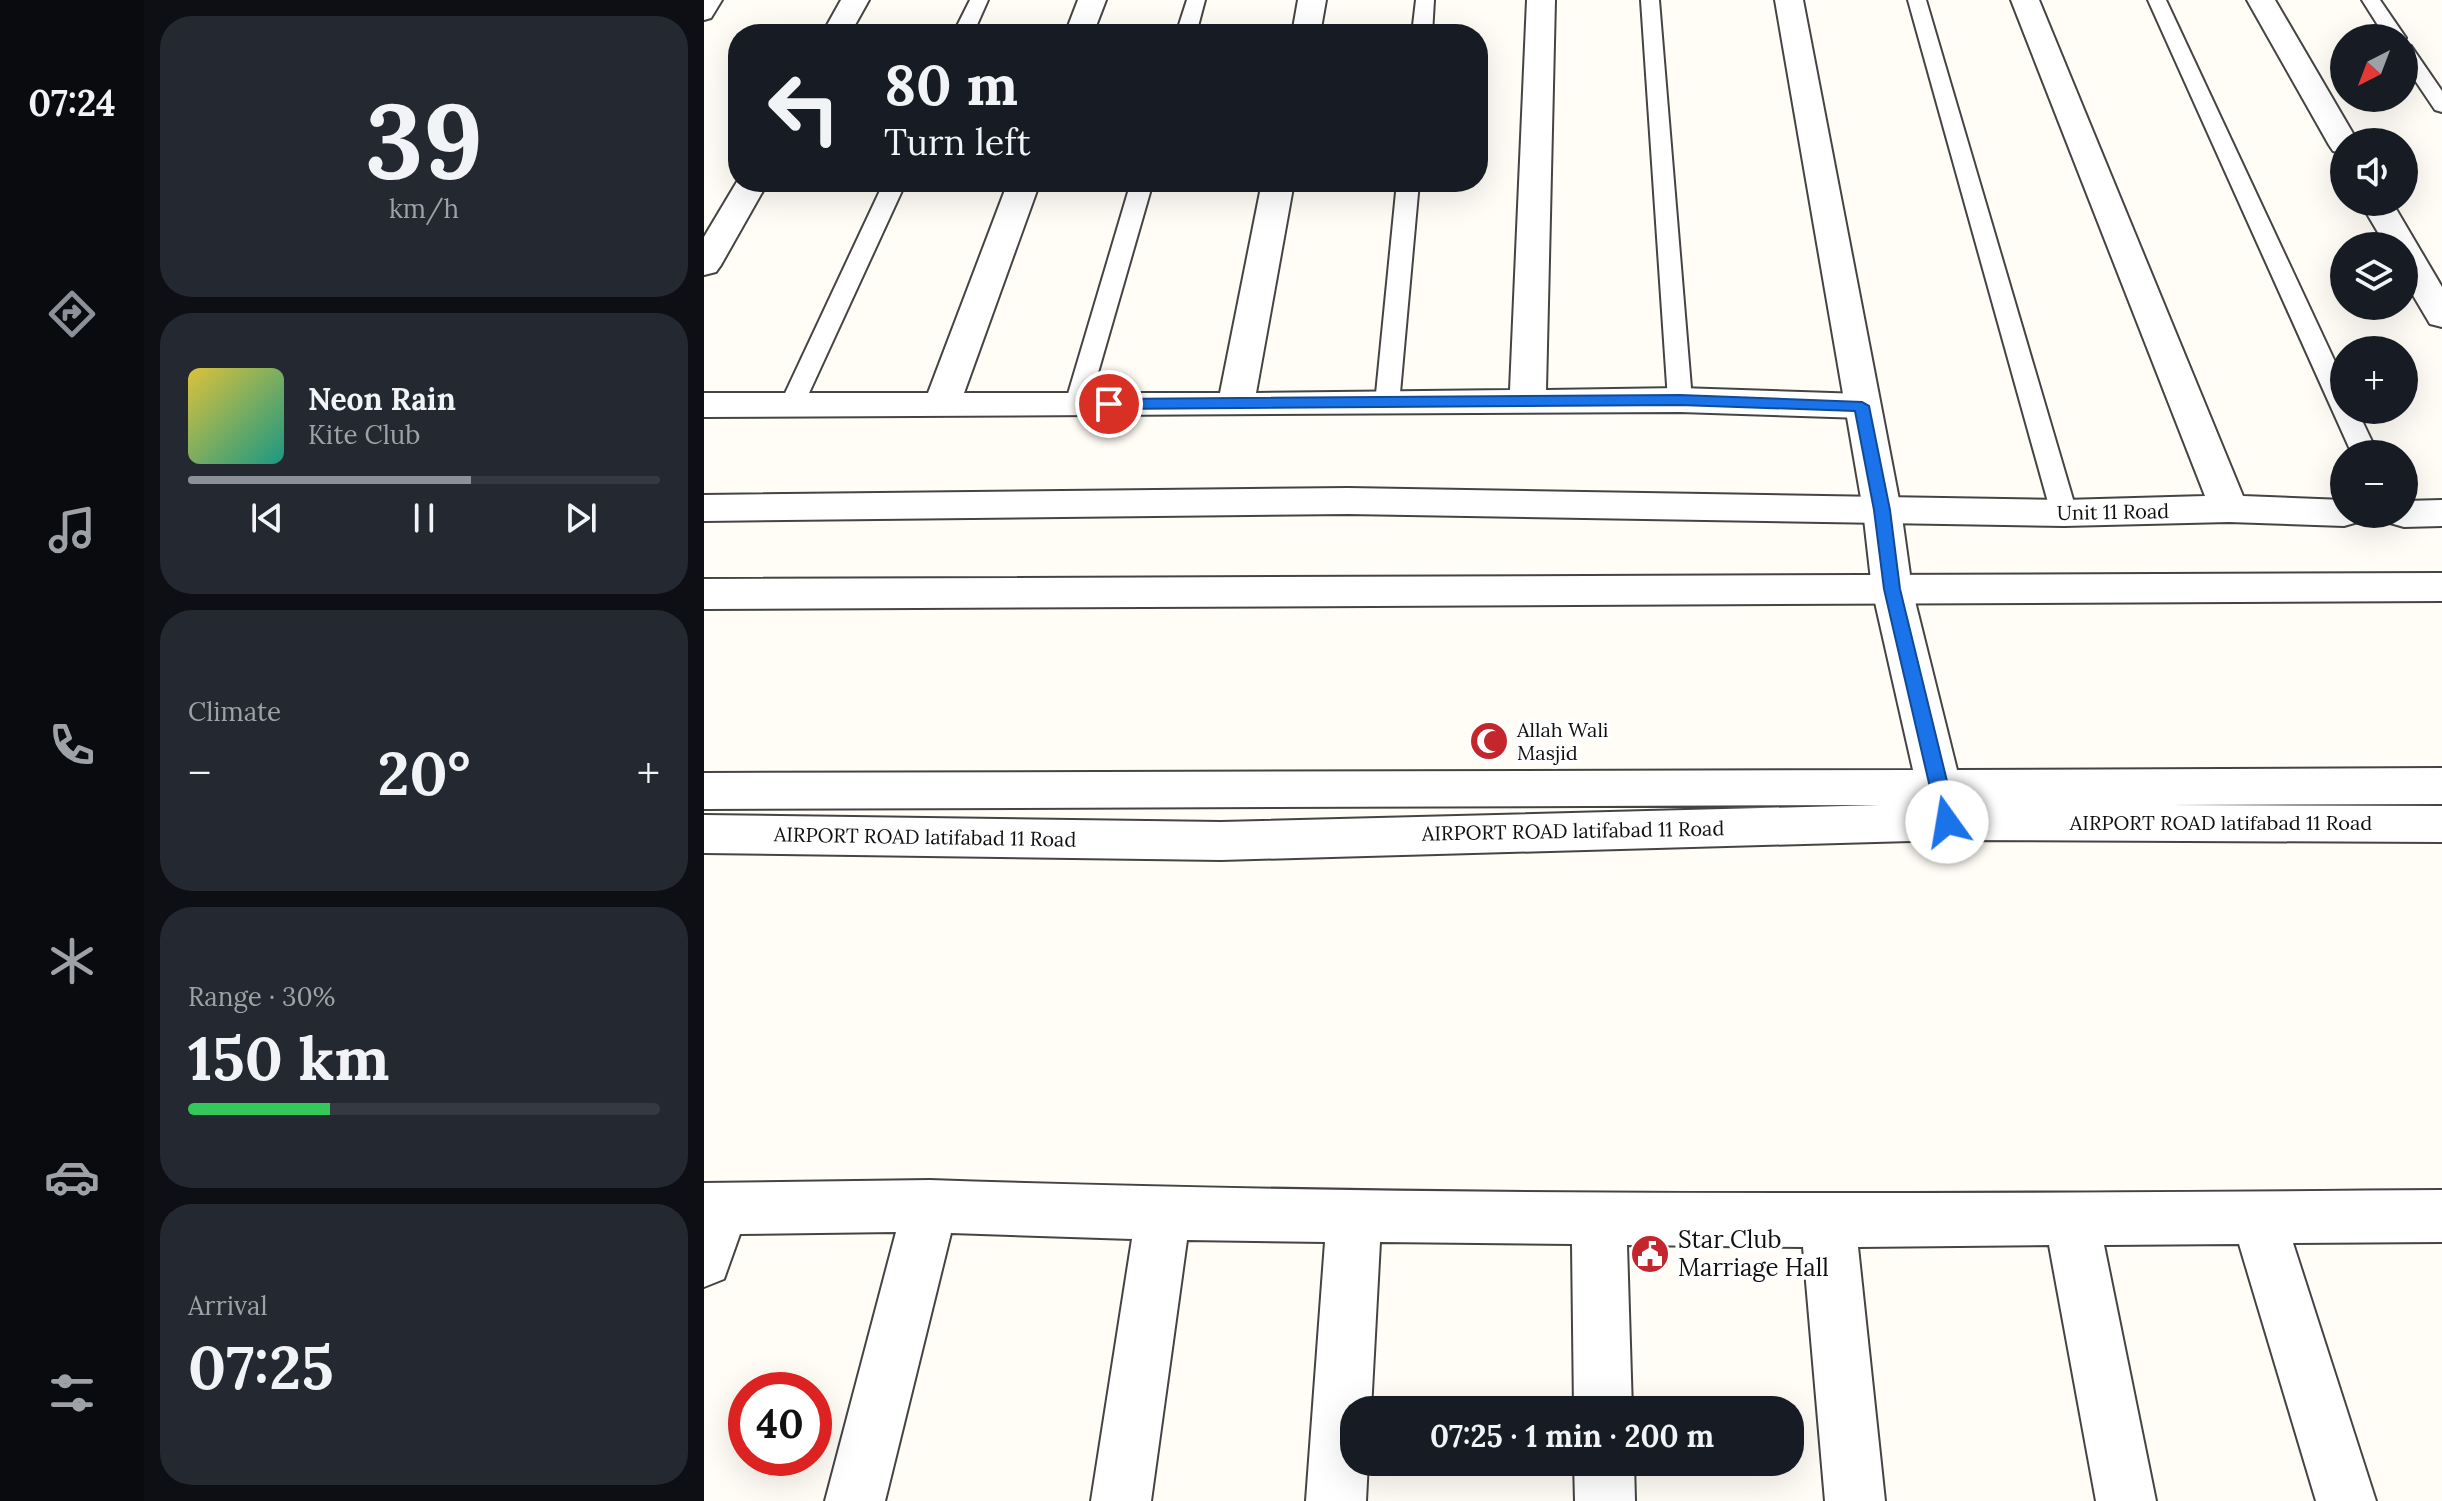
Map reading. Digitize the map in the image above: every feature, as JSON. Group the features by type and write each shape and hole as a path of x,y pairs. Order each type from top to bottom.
{"street":[{"path":"842,24 855,0"},
{"path":"1083,24 1092,0"},
{"path":"1308,24 1312,0"},
{"path":"1528,402 1541,0"},
{"path":"1789,0 1882,510 1892,589 1943,804"},
{"path":"2025,0 2229,509"},
{"path":"2261,0 2334,128"},
{"path":"704,265 746,192"},
{"path":"942,404 1020,192"},
{"path":"1236,405 1276,192"},
{"path":"2418,275 2442,317"},
{"path":"704,405 1236,405 1680,400 1862,406"},
{"name":"Unit 11 Road","path":"704,508 1348,501 2064,513 2229,509 2330,513"},
{"path":"2418,514 2442,513"},
{"path":"704,594 2442,587"},
{"name":"AIRPORT ROAD latifabad 11 Road","path":"704,834 1221,841 1943,804 2442,786"},
{"name":"AIRPORT ROAD latifabad 11 Road","path":"704,791 1943,804 2442,824"},
{"path":"855,1501 930,1206"},
{"path":"704,1260 712,1209 930,1206 1163,1214 1828,1221 2442,1216"},
{"path":"1121,1501 1163,1214"},
{"path":"1336,1501 1354,1215"},
{"path":"1599,1218 1603,1396"},
{"path":"2258,1218 2346,1501"},
{"path":"2072,1220 2126,1501"},
{"path":"1828,1221 1855,1501"},
{"path":"1604,1476 1605,1501"}],"lane":[{"path":"704,14 713,0"},
{"path":"968,24 979,0"},
{"path":"1189,24 1196,0"},
{"path":"1423,24 1425,0"},
{"path":"1650,0 1680,400"},
{"path":"1917,0 2064,513"},
{"path":"2157,0 2330,376"},
{"path":"2371,0 2387,24"},
{"path":"2418,71 2442,106"},
{"path":"792,404 890,192"},
{"path":"1077,404 1139,192"},
{"path":"1387,404 1407,192"}],"place":[{"name":"Allah Wali Masjid","path":"1489,741"},
{"name":"Star Club Marriage Hall","path":"1650,1254"}],"route":[{"path":"1109,404 1680,400 1862,406 1882,510 1892,589 1947,822"}]}
